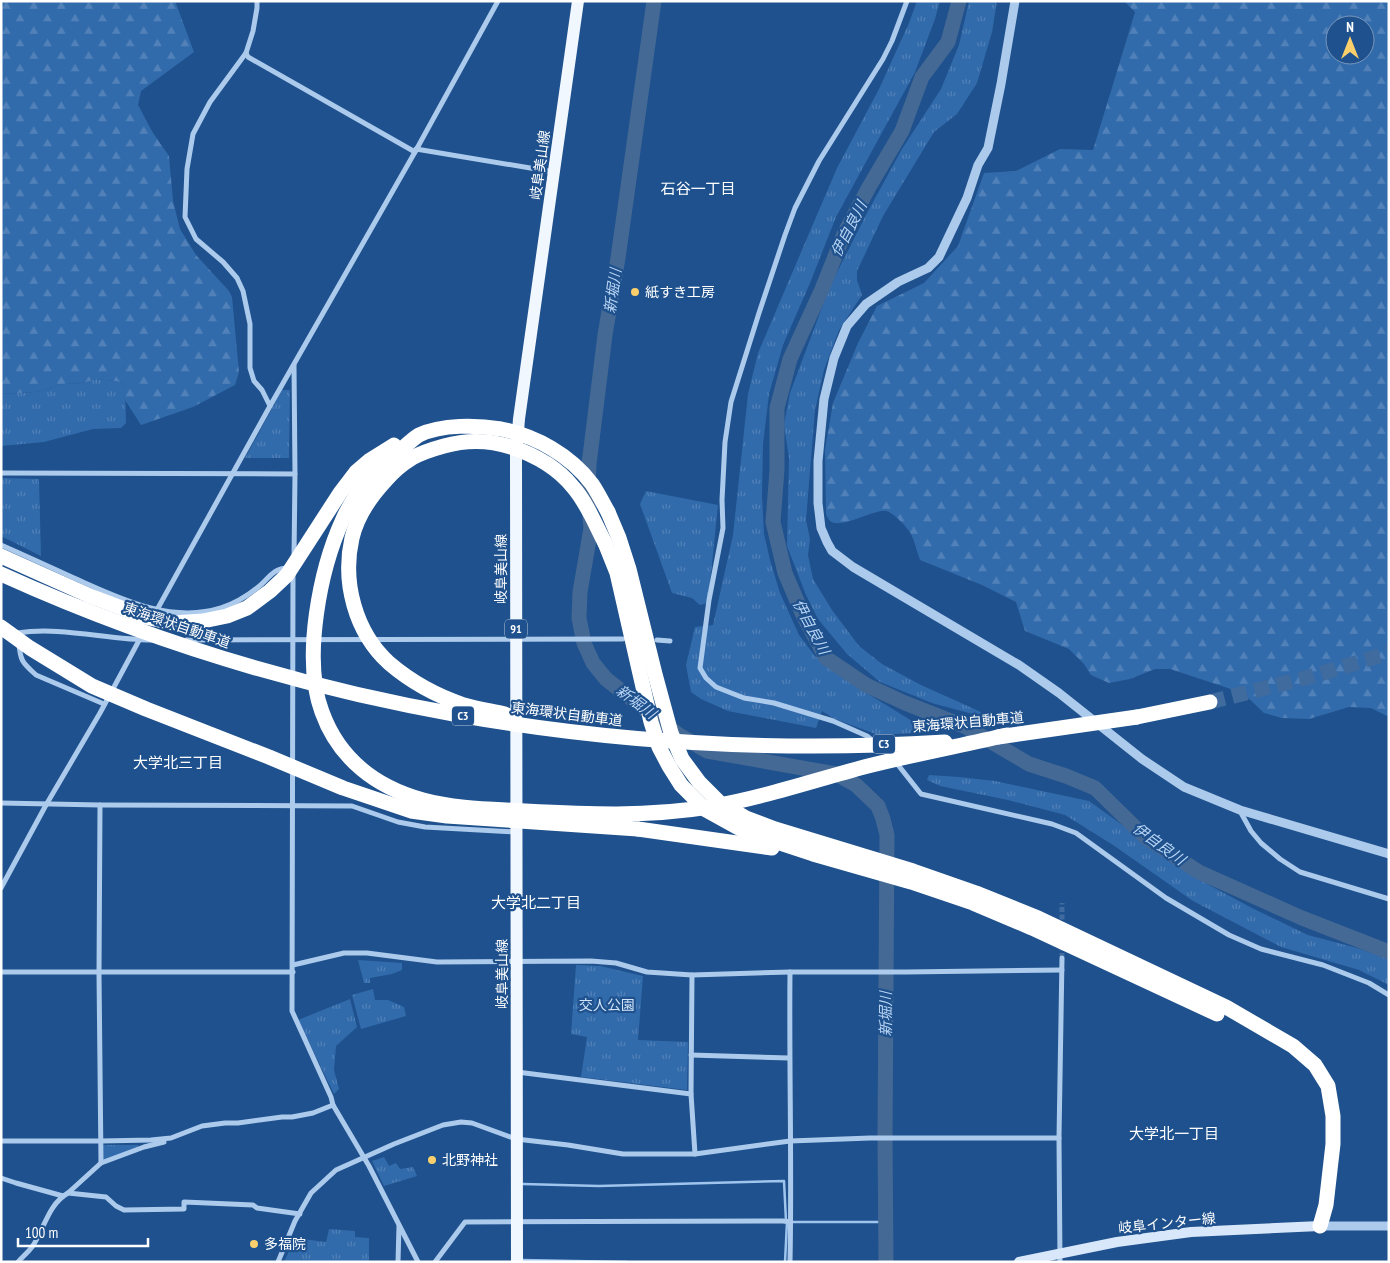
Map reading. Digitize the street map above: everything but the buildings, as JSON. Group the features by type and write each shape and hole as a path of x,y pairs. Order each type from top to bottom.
{"highway":[{"path":"1,556 105,602 145,617 173,623 203,622 227,616 247,608 270,591 287,575 340,493 356,472 393,445 441,429 466,427 487,427 505,430 529,437 545,445 562,456 592,484 608,512 629,569 671,733 682,759 699,782 720,802 746,818 868,863 976,893 1038,918 1226,1007 1293,1046 1315,1065 1328,1086 1333,1116 1333,1144 1326,1205 1320,1226"},
{"path":"419,436 395,453 371,477 343,518 322,583 314,637 317,694 331,733 347,756 364,772 396,791 424,801 457,807 591,814 671,812 710,807 748,799 867,766 1007,736"},
{"path":"653,743 464,705 435,693 409,679 388,662 370,641 356,614 350,588 348,561 352,537 361,515 374,493 392,474 412,458 446,446 476,441 500,443 525,451 556,470 577,492 593,518 605,543 616,573 651,722 653,743 668,766 681,785 706,810 744,831 813,854"},
{"name":"東海環状自動車道","path":"1,574 98,615 188,647 282,675 371,698 504,724 653,743 814,746 933,742 1007,736 1137,716 1210,702"},
{"path":"1,627 30,648 92,686 343,788 411,811 447,816 638,829 868,863"}],"main road":[{"name":"岐阜美山線","path":"517,1262 515,475 519,419 578,1"},
{"name":"岐阜インター線","path":"1019,1262 1060,1258 1117,1242 1191,1232 1320,1226"}],"street":[{"path":"257,1 253,31 246,53 210,102 193,134 187,169 185,217 196,239 223,262 237,278 243,291 250,324 250,368 254,381 262,390 270,406"},
{"path":"1,888 46,804 158,610 232,474 498,1"},
{"path":"906,1 892,41 883,59 819,161 795,208 759,313 732,402 725,442 722,500 723,528 709,600 700,668 706,678 716,687 744,698 774,703 833,721 867,736 891,756 921,794 1052,824 1076,833 1166,898 1229,935 1261,949 1323,965 1369,983 1389,995"},
{"path":"1015,1 988,148 978,165 967,198 939,258 928,268 898,282 866,304 847,326 834,358 824,399 818,461 818,503 821,528 827,542 832,551 854,566 1019,665 1059,693 1142,759 1184,787 1240,810 1389,854"},
{"path":"246,53 248,57 415,150 554,172"},
{"path":"294,365 292,1011 333,1105 364,1157 418,1262"},
{"path":"1,473 295,474"},
{"path":"1,545 140,606 158,610 190,612 222,608 234,603 257,588 276,570 293,568"},
{"path":"1,636 34,630 139,640 624,639"},
{"path":"19,633 20,657 36,675 104,704"},
{"path":"656,640 670,641"},
{"path":"1,803 352,806 398,822 425,827 516,832"},
{"path":"100,805 101,1163"},
{"path":"1240,810 1251,831 1261,842 1280,859 1300,872 1389,899"},
{"path":"293,965 344,953 367,953 437,962 591,961 616,963 647,972 692,975 790,972 1062,970"},
{"path":"1060,1258 1059,1138 1062,958"},
{"path":"1,972 293,972"},
{"path":"790,972 790,1262"},
{"path":"692,975 691,1094 695,1154"},
{"path":"691,1055 789,1058"},
{"path":"517,1072 691,1094"},
{"path":"18,1262 33,1246 50,1211 63,1196 101,1163 144,1147 167,1141 202,1126 225,1123 238,1124 292,1117 312,1113 333,1105"},
{"path":"278,1262 295,1221 311,1193 336,1170 443,1125 461,1122 472,1123 516,1139 623,1154 695,1154 790,1141 870,1138 1059,1138"},
{"path":"1,1141 101,1141 172,1138"},
{"path":"1,1178 63,1196"},
{"path":"68,1193 106,1196 116,1206 124,1210 184,1209 184,1202 252,1205 257,1208 300,1214"},
{"path":"435,1262 465,1222 791,1222"},
{"path":"398,1262 399,1225"},
{"path":"1320,1226 1389,1226"}],"green space":[{"path":"1,1 175,1 194,52 141,91 138,105 153,133 169,156 173,201 180,229 196,255 229,291 232,297 239,372 235,385 193,407 141,425 125,400 125,389 122,383 116,381 96,379 83,383 63,384 36,392 1,394"},
{"path":"917,1 940,1 915,72 836,217 783,345 769,394 763,444 762,496 764,534 780,593 799,635 815,656 847,681 930,732 878,735 835,719 822,711 816,728 728,711 701,699 691,692 686,665 695,627 713,625 733,535 748,394 758,353 837,168 879,89"},
{"path":"969,1 997,1 992,32 977,83 957,114 934,132 883,216 857,271 857,280 862,295 839,330 824,370 815,410 806,520 810,539 808,555 813,579 832,610 859,646 882,664 921,685 981,712 980,716 932,703 880,682 847,654 818,619 806,595 787,546 789,458 784,425 790,393 830,286 902,149 941,89 959,45"},
{"path":"1124,1 1389,1 1389,717 1371,708 1349,707 1309,719 1282,718 1264,713 1243,693 1170,669 1155,669 1130,679 1109,683 1091,675 1084,664 1069,649 1025,631 1016,602 982,585 920,560 909,531 889,512 881,511 842,523 830,521 826,514 825,449 833,403 858,343 877,306 924,283 958,246 984,173 1016,171 1060,149 1093,150 1135,12"},
{"path":"96,379 122,383 125,389 126,423 121,428 93,429 44,442 1,446 1,394 36,392 63,384 83,383"},
{"path":"282,390 290,390 289,458 245,458"},
{"path":"1,479 39,479 41,556 1,536"},
{"path":"646,491 718,505 708,603 700,605 692,598 672,593 640,504"},
{"path":"929,775 995,781 1089,801 1196,878 1252,908 1308,935 1389,959 1389,985 1359,970 1281,947 1193,901 1113,845 1065,815 1008,800 940,786 927,780"},
{"path":"358,960 402,963 402,970 370,978 370,983 364,983"},
{"name":"交人公園","path":"576,965 600,966 643,976 638,1040 688,1042 687,1090 581,1077 587,1037 571,1034"},
{"path":"373,989 375,1000 388,1000 404,1007 406,1016 361,1029 352,995"},
{"path":"350,999 357,1027 336,1046 334,1070 339,1089 334,1094 298,1020"},
{"path":"103,1145 138,1145 138,1147 103,1161"},
{"path":"384,1157 389,1166 396,1163 400,1169 413,1167 417,1176 384,1186 372,1161"},
{"path":"329,1229 355,1231 355,1237 369,1238 369,1262 284,1262 295,1238 326,1242"}],"waterway":[{"name":"新堀川","path":"654,1 618,258 605,335 589,464 588,496 591,528 580,592 579,618 584,643 593,663 606,679 679,735 707,751 836,774 856,785 878,806 887,835 886,1262"},
{"name":"伊自良川","path":"959,1 948,42 922,77 902,131 844,234 822,289 790,359 777,408 777,470 773,522 785,573 803,615 826,658 866,685 966,727 1029,764 1095,788 1145,837 1199,872 1302,918 1389,952"},
{"path":"523,1184 599,1186 784,1181 786,1221"},
{"path":"785,1262 787,1222"},
{"path":"792,1222 886,1222"},
{"path":"521,1260 627,1262"}],"tunnel":[{"path":"1210,702 1313,676 1389,653"},
{"path":"1062,903 1062,927"},
{"path":"1062,943 1062,958"}],"place":[{"name":"紙すき工房","path":"635,292"},
{"name":"北野神社","path":"432,1160"},
{"name":"多福院","path":"254,1244"}],"district":[{"name":"石谷一丁目","path":"698,189"},
{"name":"大学北三丁目","path":"178,763"},
{"name":"大学北二丁目","path":"536,903"},
{"name":"大学北一丁目","path":"1174,1134"}]}
